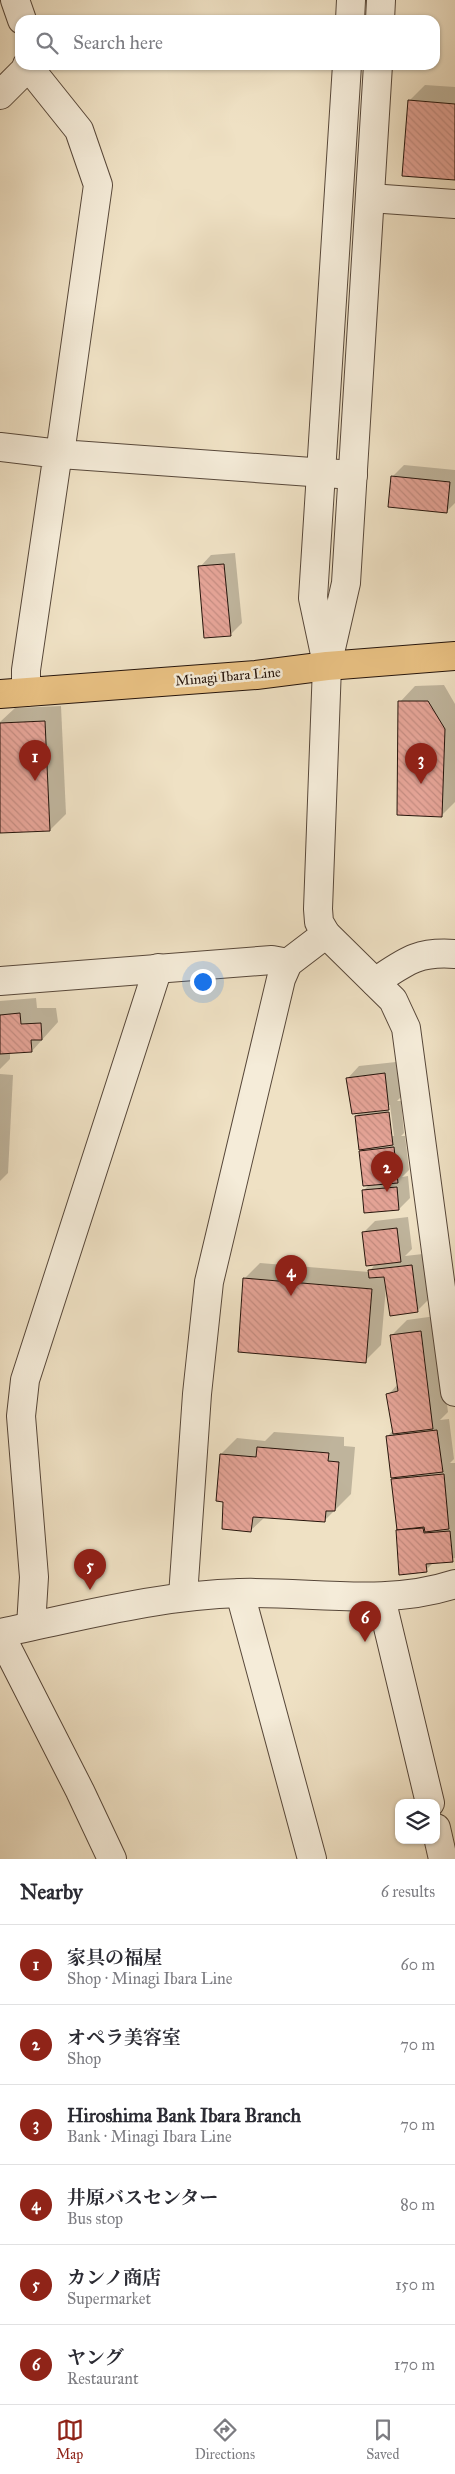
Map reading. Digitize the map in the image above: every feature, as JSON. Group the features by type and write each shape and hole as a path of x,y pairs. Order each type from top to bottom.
{"main road":[{"name":"Minagi Ibara Line","path":"13,693 256,675 327,666 455,656"}],"street":[{"path":"15,0 20,15"},
{"path":"350,15 351,0"},
{"path":"380,15 381,0"},
{"path":"0,95 23,70"},
{"path":"13,693 26,670 56,466 60,454 98,185 79,130 30,70"},
{"path":"327,666 313,598 347,70"},
{"path":"378,70 346,583 327,666 318,908 319,922 326,934 393,1000 406,1028 455,1392"},
{"path":"370,198 455,204"},
{"path":"0,447 60,454 353,475"},
{"path":"183,1596 197,1394 209,1282 281,978 288,963 326,934"},
{"path":"375,982 414,957 434,952 455,954"},
{"path":"0,981 272,960 288,963"},
{"path":"31,1626 34,1578 21,1416 24,1380 158,968"},
{"path":"112,1859 0,1633 183,1596 240,1593 382,1598 454,1590"},
{"path":"240,1593 312,1859"},
{"path":"382,1598 429,1799"},
{"path":"440,1844 444,1859"}],"building":[{"path":"408,100 455,104 455,180 402,176"},
{"path":"391,476 450,482 447,513 388,507"},
{"path":"224,564 231,636 204,638 198,566"},
{"path":"398,701 428,701 445,729 442,817 397,815"},
{"path":"45,721 50,831 0,833 0,723"},
{"path":"20,1013 21,1024 41,1023 42,1040 31,1040 32,1052 0,1054 0,1015"},
{"path":"385,1073 389,1110 352,1114 346,1078"},
{"path":"389,1112 393,1145 359,1150 355,1116"},
{"path":"394,1147 398,1183 363,1186 359,1151"},
{"path":"397,1187 399,1210 364,1213 362,1190"},
{"path":"397,1228 401,1262 366,1266 362,1232"},
{"path":"412,1265 418,1312 390,1316 384,1277 369,1278 368,1270"},
{"path":"243,1278 372,1289 366,1363 238,1352"},
{"path":"421,1331 433,1429 393,1434 386,1394 398,1391 390,1335"},
{"path":"437,1430 443,1472 391,1478 386,1436"},
{"path":"257,1447 329,1453 328,1461 339,1462 335,1511 326,1511 325,1522 253,1517 251,1532 222,1529 223,1502 216,1501 220,1454 256,1457"},
{"path":"444,1474 449,1529 425,1532 424,1527 397,1530 391,1479"},
{"path":"423,1528 424,1533 450,1531 453,1562 426,1564 427,1572 399,1575 396,1530"}],"place":[{"name":"家具の福屋","path":"35,781"},
{"name":"Hiroshima Bank Ibara Branch","path":"421,784"},
{"name":"オペラ美容室","path":"387,1192"},
{"name":"井原バスセンター","path":"291,1296"},
{"name":"カンノ商店","path":"90,1590"},
{"name":"ヤング","path":"365,1642"}]}
